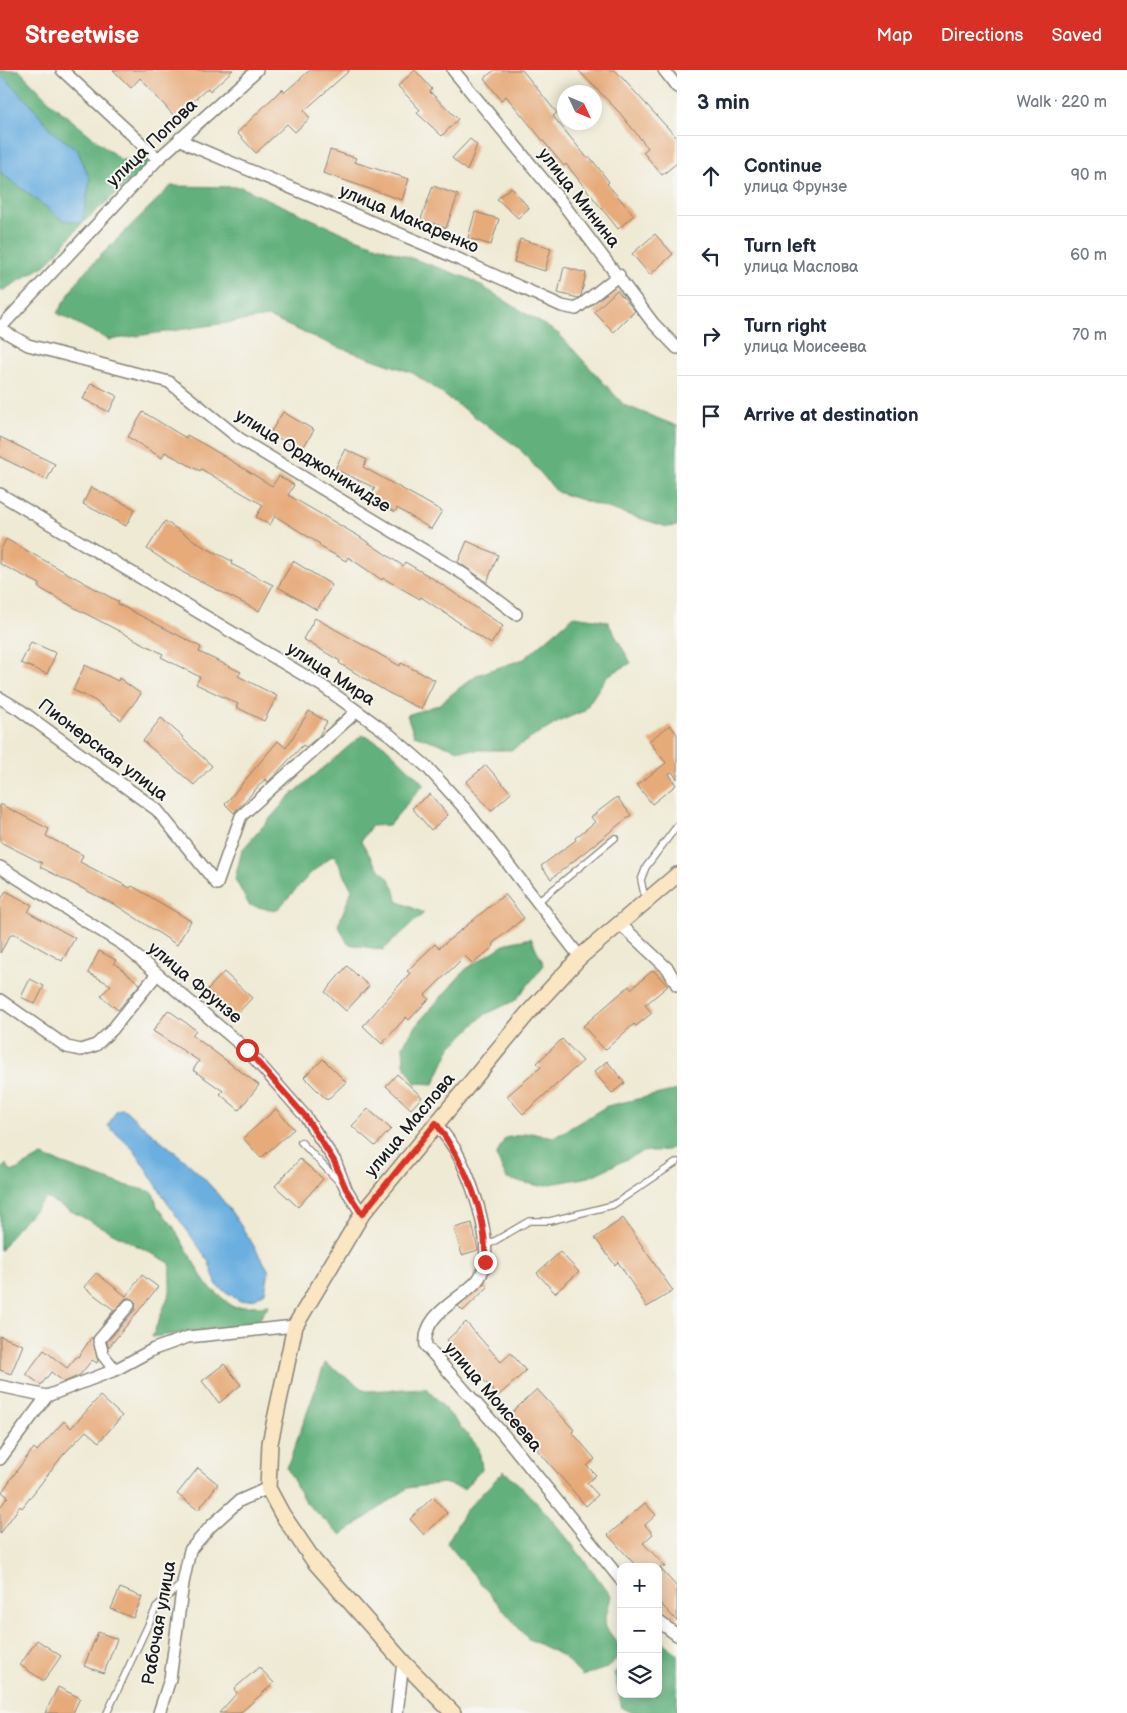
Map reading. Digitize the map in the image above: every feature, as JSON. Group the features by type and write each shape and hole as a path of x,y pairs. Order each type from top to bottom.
{"main road":[{"name":"улица Маслова","path":"268,1488 270,1443 294,1326 362,1214 528,1013 580,957 645,900 677,875"},
{"path":"268,1488 282,1514 314,1561 403,1662 453,1713"}],"street":[{"path":"62,70 158,159"},
{"name":"улица Минина","path":"453,70 560,200 653,323 677,348"},
{"path":"664,70 677,87"},
{"name":"улица Попова","path":"0,328 158,159 250,72"},
{"name":"улица Макаренко","path":"180,138 190,145 445,253 562,306 576,309 618,276"},
{"name":"улица Орджоникидзе","path":"0,328 28,345 169,382 240,439 465,575 516,614"},
{"name":"улица Мира","path":"0,494 324,687 390,735 427,767 468,811 580,957"},
{"name":"Пионерская улица","path":"0,698 20,710 157,810 217,884 241,816 357,711"},
{"name":"улица Фрунзе","path":"0,867 122,944 247,1050 305,1116 334,1161 346,1189 362,1214"},
{"path":"619,923 668,970 677,985"},
{"path":"0,1000 66,1047 81,1050 96,1045 112,1030 157,974"},
{"name":"улица Моисеева","path":"436,1123 456,1151 475,1195 486,1246 485,1262 478,1280 430,1322 425,1334 426,1346 503,1434 617,1575"},
{"path":"115,1370 103,1355 99,1340 129,1304"},
{"path":"0,1458 46,1396 115,1370 154,1350 188,1337 294,1326"},
{"path":"0,1386 46,1396"},
{"name":"Рабочая улица","path":"159,1713 170,1679 183,1583 190,1550 211,1526 239,1501 268,1488"},
{"path":"662,1624 677,1635"},
{"path":"397,1713 403,1662"}],"lane":[{"path":"645,900 641,880 646,867 677,826"},
{"path":"538,901 616,838"},
{"path":"301,1142 346,1189"},
{"path":"486,1246 529,1221 550,1221 614,1205 677,1162"},
{"path":"106,1713 156,1608 183,1583"}],"green space":[{"path":"0,70 19,70 54,106 121,160 155,160 82,223 46,265 0,292"},
{"path":"171,186 241,187 347,235 470,279 559,334 624,405 677,426 677,526 667,527 557,492 519,448 413,373 335,346 268,317 109,340 57,313 82,274"},
{"path":"574,616 607,621 631,663 607,676 584,711 562,720 511,750 459,750 414,735 407,715 438,705 476,675 524,659"},
{"path":"362,735 384,745 424,784 389,825 371,826 361,841 374,862 390,881 397,901 424,913 383,950 348,944 338,925 352,890 334,854 311,873 276,911 249,905 235,879 242,850 289,797"},
{"path":"531,938 544,965 516,1000 484,1015 451,1047 434,1084 415,1083 404,1064 403,1045 418,1023 466,969 507,943"},
{"path":"677,1090 677,1146 667,1150 642,1152 589,1177 540,1186 507,1179 496,1156 505,1138 530,1133 555,1137 607,1106"},
{"path":"42,1156 113,1182 153,1192 157,1206 173,1226 206,1284 233,1307 269,1305 257,1323 152,1337 170,1292 170,1263 46,1198 15,1230 0,1251 0,1172 6,1164 12,1172"},
{"path":"325,1363 366,1391 427,1388 479,1448 482,1469 464,1489 443,1483 408,1488 341,1535 305,1502 287,1468"},
{"path":"504,1471 519,1485 548,1515 611,1596 604,1625 617,1643 617,1659 607,1668 582,1676 563,1656 527,1638 447,1543 465,1511"},
{"path":"662,1641 677,1654 677,1713 632,1713 622,1708 620,1698 662,1698"},
{"path":"617,1670 617,1686 614,1673"}],"water":[{"path":"0,73 32,106 55,134 77,149 90,180 82,223 63,220 0,172"},
{"path":"123,1108 202,1176 224,1202 269,1271 265,1292 254,1299 240,1301 217,1286 208,1260 171,1208 134,1150 108,1126 116,1111"}],"building":[{"path":"113,70 233,70 210,91 208,88 175,117 140,78 131,88"},
{"path":"310,70 350,70 304,111 310,118 295,132 287,124 256,153 237,133 282,89 285,92"},
{"path":"415,70 432,89 430,92 458,119 442,136 417,113 420,110 398,86"},
{"path":"495,70 522,70 557,113 553,116 557,121 557,130 564,130 588,159 590,157 609,182 607,184 634,215 618,229 566,164 564,166 506,96 501,100 484,78"},
{"path":"578,70 615,70 677,138 677,163 662,175 643,152 648,148 619,112 602,95 602,85 593,85"},
{"path":"470,139 477,145 467,171 452,158"},
{"path":"330,150 356,158 354,162 409,179 402,200 323,173"},
{"path":"433,186 458,195 446,228 421,219"},
{"path":"511,187 529,208 518,218 497,199"},
{"path":"475,212 499,219 491,245 468,238"},
{"path":"655,234 673,254 650,275 632,254"},
{"path":"520,239 551,248 545,271 514,262"},
{"path":"564,267 586,273 581,296 578,298 558,293"},
{"path":"617,290 635,311 614,332 594,312"},
{"path":"91,383 117,396 109,412 83,399"},
{"path":"143,412 186,438 187,435 212,449 272,486 279,476 294,485 288,495 360,537 403,566 405,562 432,578 503,626 491,644 421,597 420,599 383,578 382,580 348,557 346,561 319,546 320,544 275,516 270,525 256,517 263,505 201,469 200,471 165,452 162,458 128,437"},
{"path":"283,412 314,430 301,451 270,433"},
{"path":"0,437 55,464 47,480 0,457"},
{"path":"345,449 367,460 363,467 442,511 431,529 397,508 395,512 369,498 375,488 335,469"},
{"path":"91,487 135,509 126,526 83,504"},
{"path":"165,521 204,547 232,561 231,564 273,585 259,611 184,573 147,549"},
{"path":"6,539 119,602 118,604 201,647 199,652 241,672 238,676 277,696 264,721 236,707 238,704 196,684 200,677 161,657 163,654 75,608 38,587 40,584 0,564 0,551"},
{"path":"467,541 498,555 487,582 458,562"},
{"path":"293,561 332,585 317,610 278,587"},
{"path":"315,618 400,666 401,663 435,680 421,709 387,692 303,639"},
{"path":"31,642 56,653 47,674 21,663"},
{"path":"85,665 118,681 119,678 141,694 121,720 94,700 73,690"},
{"path":"309,711 327,722 318,737 306,747 303,745 268,782 265,779 234,813 225,804 278,741 286,748"},
{"path":"161,718 212,766 194,785 143,741"},
{"path":"670,725 677,734 677,779 672,772 669,774 676,785 652,804 637,785 666,763 649,741"},
{"path":"486,765 511,793 491,811 466,782"},
{"path":"430,794 448,815 431,830 412,808"},
{"path":"617,797 631,815 551,879 541,866 576,840 575,838 595,822 591,817"},
{"path":"0,804 49,829 46,836 83,855 80,862 130,888 132,886 191,921 177,945 119,907 40,867 42,863 0,842"},
{"path":"6,891 32,905 28,912 75,938 62,961 15,934 11,934 0,953 0,901"},
{"path":"505,894 524,918 493,943 494,946 473,964 465,956 425,995 429,999 409,1020 406,1017 382,1044 363,1026 410,973 407,971 435,944 439,948"},
{"path":"99,951 116,960 114,963 140,984 118,1010 101,996 111,985 88,973"},
{"path":"347,966 369,986 346,1011 325,992"},
{"path":"653,970 668,986 645,1005 652,1013 636,1026 634,1024 605,1050 583,1026 629,986 631,989"},
{"path":"224,972 252,998 235,1016 207,990"},
{"path":"30,979 44,986 35,1004 21,997"},
{"path":"168,1010 196,1030 192,1035 259,1085 239,1110 220,1094 223,1091 193,1070 199,1061 153,1031"},
{"path":"562,1039 583,1061 523,1114 507,1096 541,1067 537,1063"},
{"path":"323,1059 346,1082 327,1100 304,1077"},
{"path":"607,1061 625,1083 612,1093 594,1072"},
{"path":"397,1074 422,1097 411,1109 386,1086"},
{"path":"276,1109 294,1129 261,1158 243,1138"},
{"path":"368,1109 391,1129 375,1146 352,1126"},
{"path":"300,1159 323,1179 298,1207 275,1186"},
{"path":"623,1218 673,1291 647,1307 618,1262 615,1265 595,1238"},
{"path":"472,1223 478,1250 462,1255 454,1228"},
{"path":"560,1252 579,1272 555,1293 537,1273"},
{"path":"96,1273 126,1296 142,1275 158,1287 109,1347 107,1342 135,1310 136,1303 131,1298 126,1298 102,1325 114,1310 84,1287"},
{"path":"484,1283 488,1287 463,1311 458,1306"},
{"path":"466,1322 501,1362 511,1353 526,1371 498,1396 447,1340"},
{"path":"0,1336 23,1345 11,1374 0,1370"},
{"path":"92,1337 98,1361 97,1363 92,1360 80,1375 64,1382 51,1372 41,1385 26,1374 44,1350 67,1368 78,1357"},
{"path":"224,1364 241,1385 219,1403 202,1381"},
{"path":"537,1389 574,1430 572,1432 595,1459 587,1466 596,1475 587,1483 598,1495 586,1506 522,1432 519,1435 505,1419"},
{"path":"100,1396 122,1416 99,1442 86,1431 63,1455 22,1508 20,1506 0,1534 0,1507 8,1497 2,1492 20,1466 34,1448 37,1451 64,1421 71,1428"},
{"path":"198,1468 218,1484 198,1510 177,1494"},
{"path":"433,1497 447,1513 424,1535 410,1519"},
{"path":"645,1503 656,1515 645,1525 653,1534 643,1543 666,1567 662,1567 662,1563 633,1563 608,1535"},
{"path":"662,1570 677,1587 677,1621 662,1605"},
{"path":"120,1588 142,1597 133,1618 111,1609"},
{"path":"98,1632 117,1639 104,1673 84,1666"},
{"path":"37,1640 61,1656 44,1681 20,1665"},
{"path":"259,1667 274,1683 240,1713 219,1713 237,1693 234,1689"},
{"path":"58,1687 80,1698 73,1713 45,1713"}],"route":[{"path":"247,1050 305,1116 334,1161 346,1189 362,1214 436,1123 456,1151 475,1195 486,1246 485,1262"}]}
